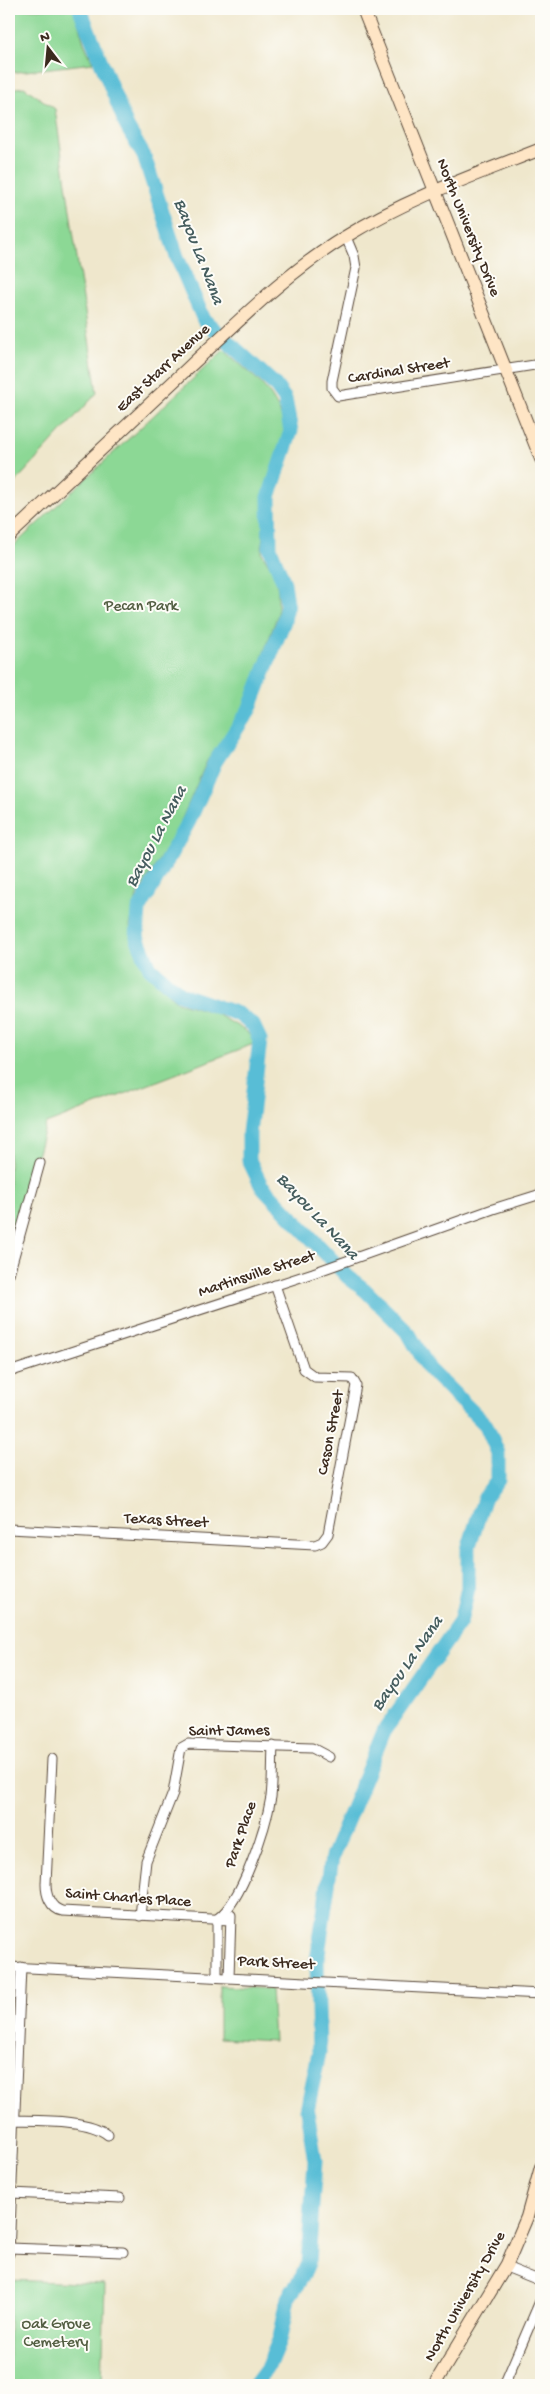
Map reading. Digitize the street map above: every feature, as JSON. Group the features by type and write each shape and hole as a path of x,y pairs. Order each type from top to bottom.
{"main road":[{"name":"North University Drive","path":"363,9 541,458"},
{"name":"East Starr Avenue","path":"9,536 248,312 306,263 377,218 435,191 541,149"},
{"name":"North University Drive","path":"434,2385 506,2267 527,2218 541,2167"}],"street":[{"name":"Cardinal Street","path":"346,237 354,256 356,268 332,381 335,394 344,396 541,364"},
{"path":"9,1274 40,1163"},
{"name":"Martinsville Street","path":"9,1372 275,1285 492,1209 541,1194"},
{"path":"9,1242 19,1238"},
{"name":"Cason Street","path":"275,1285 304,1369 315,1377 352,1378 356,1385 328,1534 322,1542"},
{"name":"Texas Street","path":"9,1529 312,1545 322,1542"},
{"name":"Saint James","path":"140,1916 146,1861 173,1792 181,1748 188,1744 312,1748 329,1757"},
{"name":"Park Place","path":"217,1919 226,1913 233,1902 265,1824 271,1794 273,1746"},
{"name":"Saint Charles Place","path":"52,1759 46,1884 49,1900 62,1912 230,1920"},
{"name":"Park Place","path":"229,1977 230,1920 233,1902"},
{"path":"217,1919 217,1976"},
{"name":"Park Street","path":"9,1966 541,1994"},
{"path":"9,2254 11,2120 21,1967"},
{"path":"11,2120 80,2124 96,2128 108,2135"},
{"path":"11,2193 120,2198"},
{"path":"9,2248 123,2252"},
{"path":"506,2267 541,2281"},
{"path":"504,2385 541,2299"}],"green space":[{"path":"9,9 74,9 84,43 93,63 9,73"},
{"path":"24,87 55,109 97,393 9,489 9,89"},
{"name":"Pecan Park","path":"224,350 265,387 283,422 285,437 264,496 262,553 275,575 278,591 278,614 258,669 256,685 243,710 207,761 178,828 137,896 130,926 135,950 148,975 177,1002 215,1013 246,1031 256,1043 46,1124 15,1235 9,1225 9,550"},
{"path":"219,1986 271,1989 274,2041 219,2038"},
{"name":"Oak Grove Cemetery","path":"9,2280 105,2284 102,2385 9,2385"}],"waterway":[{"name":"Bayou La Nana","path":"80,9 127,127 144,156 177,257 204,320 275,385 285,399 291,431 269,497 270,548 284,583 287,603 284,621 249,710 215,762 189,821 139,910 137,937 150,968 180,994 238,1014 253,1025 260,1040 249,1133 249,1160 261,1185 348,1277 365,1290 409,1334 429,1369 486,1425 498,1453 498,1480 484,1499 468,1550 468,1588 460,1622 384,1731 332,1857 317,1961 319,2053 307,2110 315,2161 308,2263 302,2277 288,2298 280,2338 267,2369 255,2385"}]}
